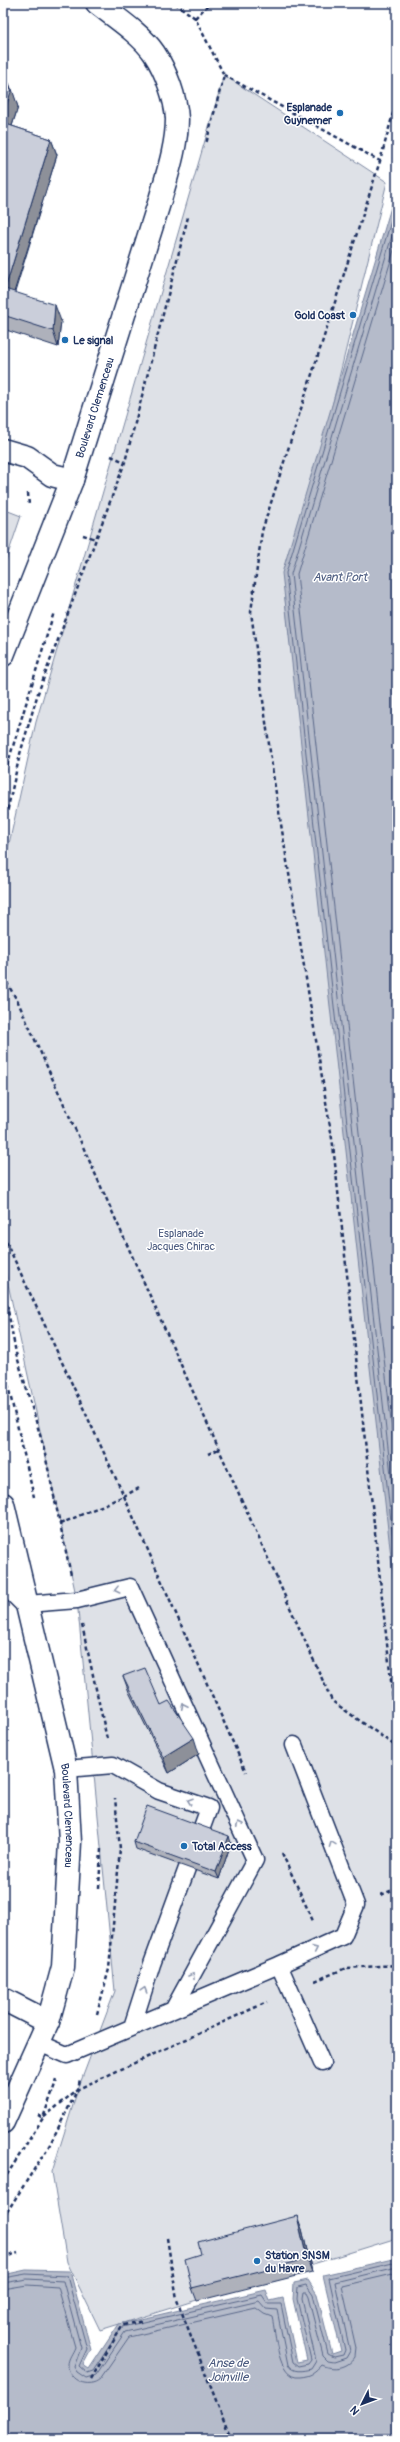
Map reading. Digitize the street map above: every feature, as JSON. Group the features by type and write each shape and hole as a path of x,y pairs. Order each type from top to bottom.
{"street":[{"name":"Boulevard Clemenceau","path":"3,654 72,480 170,165 177,119 169,85 154,53 128,27 97,3"},
{"path":"3,450 27,457 52,475 72,480"},
{"name":"Boulevard Clemenceau","path":"3,1504 66,1769 70,1842 63,1967 48,2022 3,2122"},
{"path":"3,1580 27,1604"},
{"path":"3,1999 48,2022"}],"lane":[{"path":"27,1604 77,1600 130,1587 255,1860 173,2010"},
{"path":"39,2043 67,2055 279,1965 343,1936 356,1904 294,1745"},
{"path":"66,1769 113,1765 159,1791 209,1808 152,1964 132,2027"},
{"path":"279,1965 322,2063"}],"path":[{"path":"195,18 210,3"},
{"path":"224,75 380,162"},
{"path":"397,99 380,162 262,531 251,612 274,781 333,1145 397,1736"},
{"path":"3,830 20,754 38,692 125,462"},
{"path":"3,976 18,1002 332,1701 397,1747"},
{"path":"3,1235 124,1496 249,1777"},
{"path":"208,1454 219,1449"},
{"path":"60,1524 139,1488"},
{"path":"281,1849 313,1922 397,1888"},
{"path":"78,2089 346,1968 397,1965"},
{"path":"167,2238 176,2300 231,2439"},
{"path":"3,2258 18,2253"},
{"path":"91,2379 123,2325 143,2321"}],"green space":[{"name":"Esplanade Jacques Chirac","path":"224,75 387,182 285,598 397,1548 397,2238 100,2330 67,2262 52,2172 78,2089 115,1991 77,1600 3,1261 3,871 36,722"},
{"path":"3,509 21,516 3,569"}],"water":[{"name":"Avant Port","path":"397,187 397,1611 282,573"},
{"name":"Anse de Joinville","path":"397,2258 397,2439 3,2439 3,2275 26,2270 70,2271 91,2350 83,2365 89,2369 119,2324 266,2290 270,2301 283,2298 297,2362 307,2360 293,2299 294,2283 308,2280 317,2294 332,2354 341,2351 323,2275"}],"building":[{"path":"3,82 9,83 7,88 12,89 3,116"},
{"path":"3,123 51,139 5,289 55,305 53,331 3,315"},
{"path":"145,1668 161,1705 169,1701 194,1738 163,1757 123,1676"},
{"name":"Total Access","path":"147,1806 229,1836 216,1872 134,1842"},
{"name":"Station SNSM du Havre","path":"297,2216 307,2259 192,2288 185,2259 201,2254 198,2242"}],"place":[{"name":"Esplanade Guynemer","path":"340,113"},
{"name":"Gold Coast","path":"353,315"},
{"name":"Le signal","path":"65,340"},
{"name":"Total Access","path":"184,1846"},
{"name":"Station SNSM du Havre","path":"257,2261"}]}
